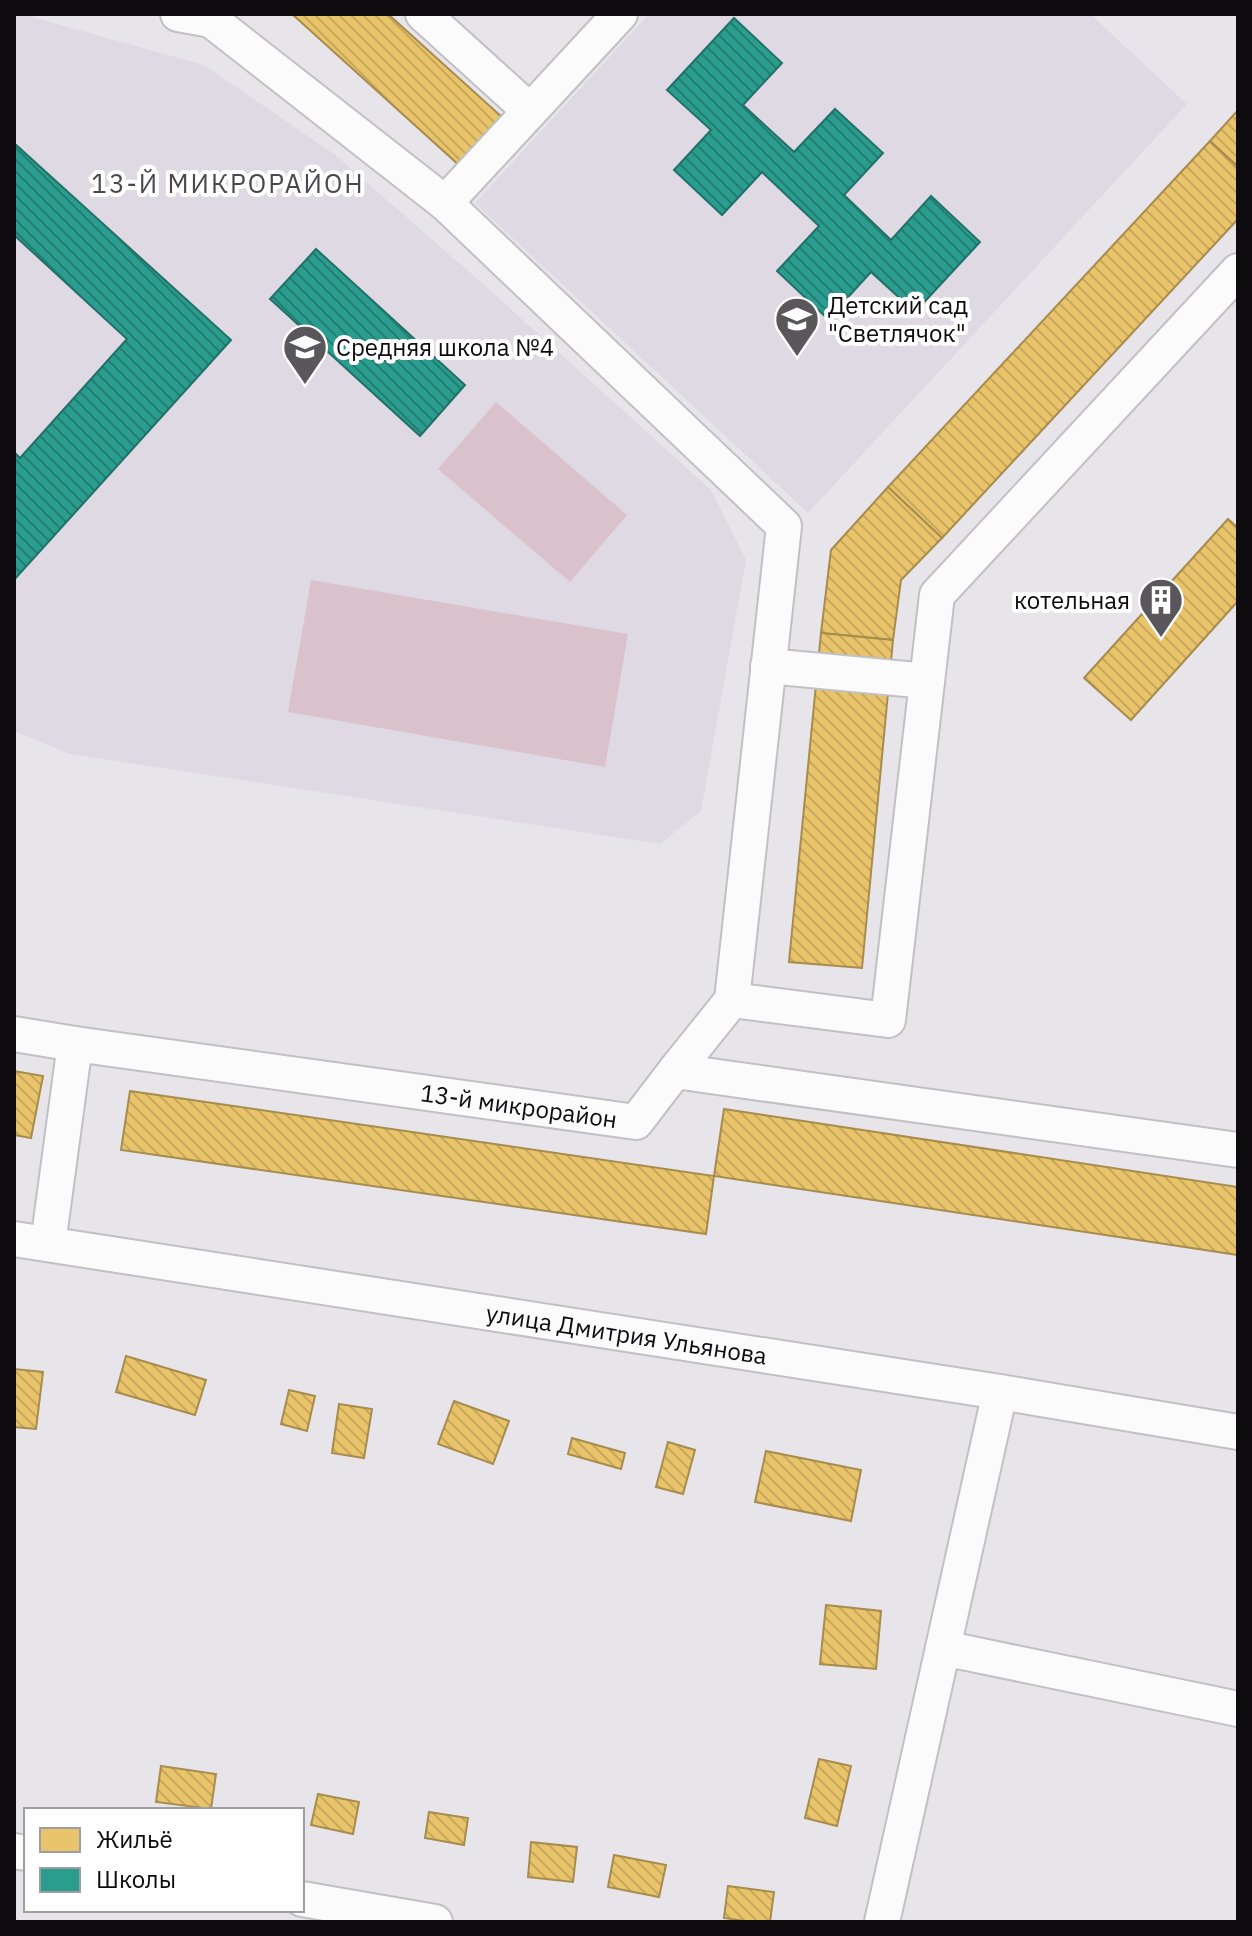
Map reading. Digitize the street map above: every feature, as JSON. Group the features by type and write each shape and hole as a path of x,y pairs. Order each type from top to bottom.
{"street":[{"path":"178,14 211,20 445,203 784,526 732,1000 675,1071"},
{"path":"423,14 530,111"},
{"path":"445,203 620,14"},
{"path":"732,1000 888,1020 937,595 1238,271"},
{"path":"768,666 927,681"},
{"name":"13-й микрорайон","path":"14,1034 636,1122 675,1071"},
{"path":"48,1244 75,1044"},
{"path":"675,1071 1238,1150"},
{"name":"улица Дмитрия Ульянова","path":"14,1239 1000,1392 1238,1432"},
{"path":"882,1922 1000,1392"},
{"path":"943,1648 1238,1709"},
{"path":"304,1899 435,1922"}],"shaded area":[{"name":"Средняя школа №4","path":"14,14 204,65 334,154 711,490 746,560 701,811 660,844 70,754 14,731"},
{"name":"Детский сад \"Светлячок\"","path":"649,14 1090,14 1187,104 808,513 475,203"},
{"path":"496,402 627,515 570,582 438,469"},
{"path":"311,580 628,634 605,767 288,712"}],"building: Жильё":[{"path":"292,14 388,14 503,118 460,166"},
{"path":"1238,110 1238,167 1210,141"},
{"path":"1210,141 1238,167 1238,219 942,538 888,487"},
{"path":"888,487 942,538 901,580 893,640 821,633 831,550"},
{"name":"котельная","path":"1228,519 1238,528 1238,601 1131,720 1084,678"},
{"path":"821,633 893,640 862,968 789,962"},
{"path":"14,1071 43,1076 31,1138 14,1135"},
{"path":"130,1091 714,1176 706,1234 121,1150"},
{"path":"724,1109 1238,1187 1238,1255 714,1176"},
{"path":"126,1356 206,1380 195,1415 116,1392"},
{"path":"14,1369 43,1372 36,1429 14,1427"},
{"path":"289,1390 315,1396 307,1431 281,1424"},
{"path":"454,1401 509,1421 493,1464 438,1444"},
{"path":"339,1404 372,1409 364,1458 332,1453"},
{"path":"572,1438 625,1453 621,1469 568,1454"},
{"path":"668,1442 695,1450 683,1494 656,1487"},
{"path":"766,1451 861,1470 851,1521 755,1502"},
{"path":"826,1605 881,1611 876,1669 820,1664"},
{"path":"819,1759 851,1766 837,1826 805,1818"},
{"path":"161,1766 216,1774 211,1808 156,1802"},
{"path":"318,1794 359,1802 353,1834 311,1825"},
{"path":"429,1812 468,1818 464,1845 425,1838"},
{"path":"531,1842 577,1847 573,1882 528,1877"},
{"path":"614,1855 666,1865 659,1897 608,1887"},
{"path":"728,1886 774,1892 770,1922 724,1918"}],"building: Школы":[{"path":"734,18 782,63 743,105 794,152 835,109 883,153 844,195 891,240 931,196 980,242 915,312 871,272 828,319 777,271 819,226 762,172 722,215 674,170 711,130 667,90"},
{"path":"14,143 231,340 14,580 14,452 20,458 127,339 14,235"},
{"path":"316,249 465,385 420,436 270,299"}],"place":[{"name":"Детский сад \"Светлячок\"","path":"797,358"},
{"name":"Средняя школа №4","path":"305,386"},
{"name":"котельная","path":"1161,639"}],"district":[{"name":"13-Й МИКРОРАЙОН","path":"228,183"}]}
